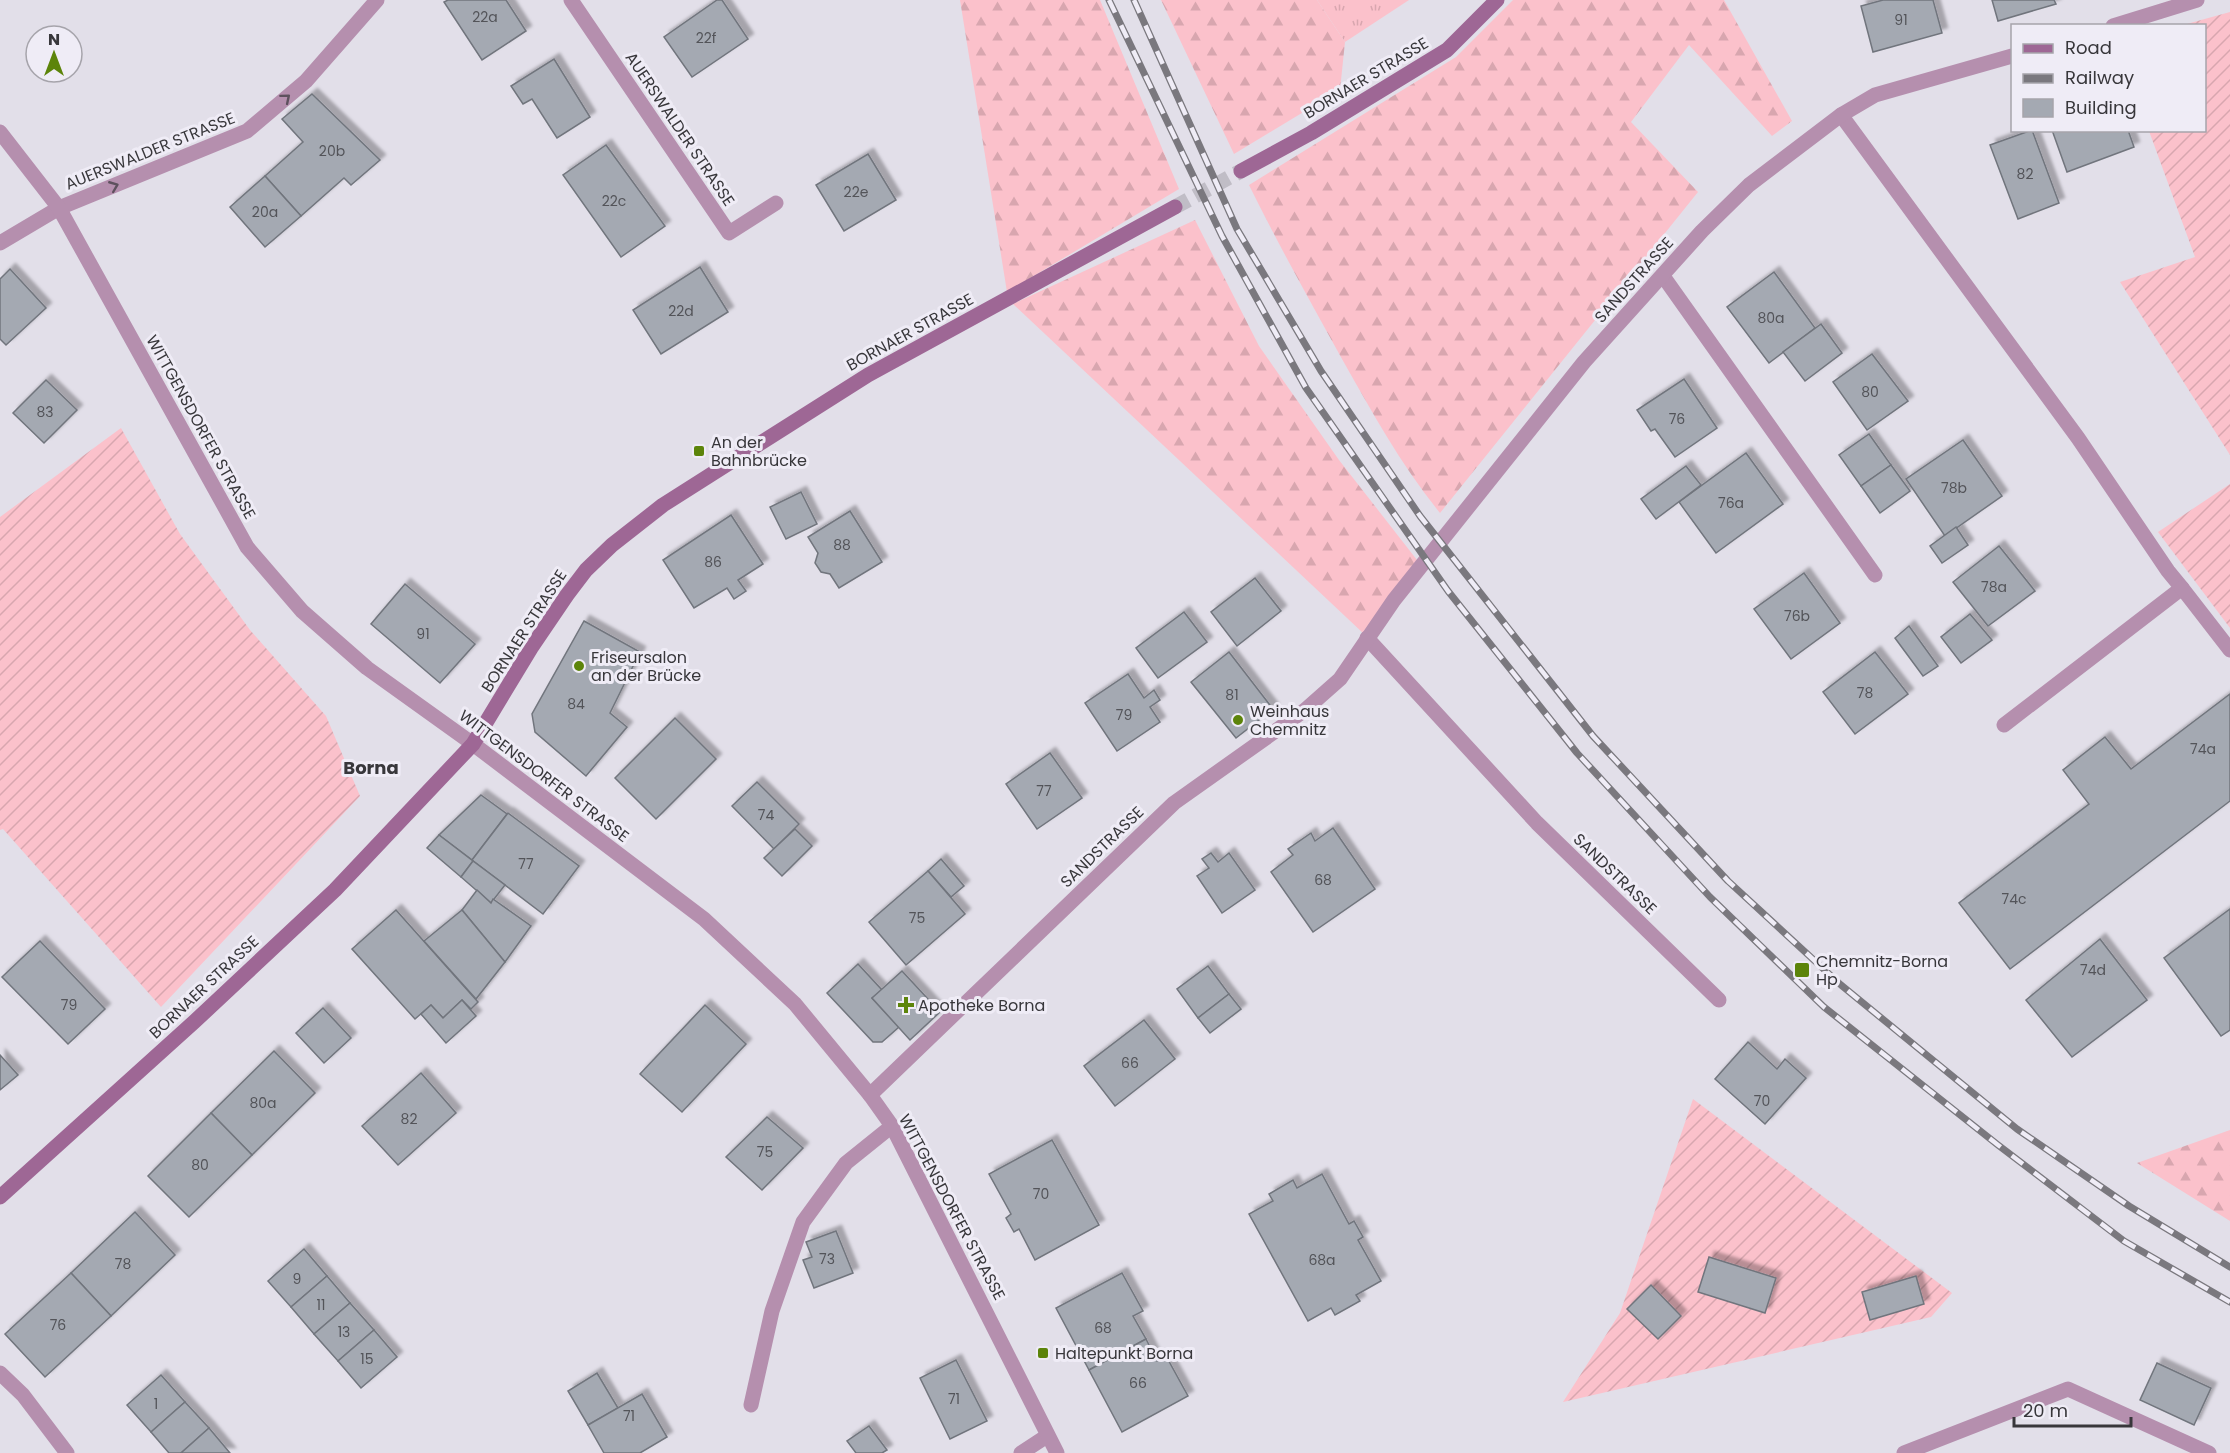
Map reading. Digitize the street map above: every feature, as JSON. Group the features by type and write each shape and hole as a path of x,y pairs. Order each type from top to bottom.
{"main road":[{"name":"BORNAER STRASSE","path":"1241,171 1311,133 1447,50 1497,0"},
{"name":"BORNAER STRASSE","path":"0,1197 194,1022 335,890 473,744 531,648 586,570 612,545 663,505 868,375 1175,207"}],"street":[{"name":"AUERSWALDER STRASSE","path":"0,243 59,208 247,131 306,81 377,0"},
{"name":"AUERSWALDER STRASSE","path":"571,0 729,233 776,203"},
{"path":"2119,24 2197,0"},
{"name":"SANDSTRASSE","path":"870,1095 1174,803 1297,716 1340,679 1423,562 1584,362 1749,185 1841,116 1875,95 2011,57"},
{"path":"1841,116 2078,438 2168,572 2230,650"},
{"name":"WITTGENSDORFER STRASSE","path":"0,132 59,208 247,547 302,611 359,661 473,744 704,919 795,1004 870,1095 892,1126 1057,1453"},
{"path":"1663,276 1875,575"},
{"path":"2004,725 2182,588"},
{"name":"SANDSTRASSE","path":"1367,638 1537,823 1719,1000"},
{"path":"751,1405 772,1311 803,1222 846,1163 892,1126"},
{"path":"0,1373 23,1395 67,1453"},
{"path":"1904,1453 2068,1389 2209,1453"},
{"path":"1021,1453 1047,1436"}],"green space":[{"path":"960,0 1100,0 1179,189 1007,292"},
{"path":"1161,0 1317,0 1345,42 1340,90 1234,154"},
{"path":"1317,0 1409,0 1345,42"},
{"path":"1513,0 1724,0 1792,121 1772,136 1689,45 1631,122 1698,192 1440,513 1412,476 1376,418 1294,272 1249,185 1456,57"},
{"path":"2230,12 2230,455 2120,282 2195,257 2149,132 2206,132 2206,24 2187,24"},
{"path":"1195,220 1259,346 1339,460 1417,560 1364,634 1013,304"},
{"path":"121,428 180,534 250,630 326,716 360,796 161,1007 3,829 0,830 0,517"},
{"path":"2230,484 2230,628 2158,532"},
{"path":"1693,1099 1952,1293 1931,1317 1563,1402 1620,1313"},
{"path":"2230,1130 2230,1221 2137,1163"}],"building":[{"path":"448,0 506,0 526,31 482,60 444,2"},
{"path":"717,0 722,0 748,39 692,77 664,37"},
{"path":"1883,0 1933,0 1942,33 1873,52 1861,6"},
{"path":"1992,0 2054,0 2056,4 1998,21"},
{"path":"554,59 590,117 557,138 532,99 523,104 511,86"},
{"path":"312,94 380,160 351,185 344,178 301,216 265,176 303,142 282,119"},
{"path":"2026,132 2033,132 2059,203 2018,219 1990,145"},
{"path":"2053,132 2129,132 2134,147 2067,172"},
{"path":"606,145 665,226 621,257 563,175"},
{"path":"868,154 896,200 844,231 816,185"},
{"path":"265,176 301,216 265,247 230,207"},
{"path":"700,267 728,312 661,354 633,310"},
{"path":"10,269 46,308 6,345 0,339 0,279"},
{"path":"1774,272 1815,328 1769,363 1727,307"},
{"path":"1821,324 1842,353 1805,381 1783,352"},
{"path":"1872,354 1908,401 1867,430 1833,382"},
{"path":"1684,379 1717,428 1675,457 1655,429 1651,431 1637,410"},
{"path":"46,380 77,410 44,443 13,413"},
{"path":"1869,434 1891,465 1861,486 1839,455"},
{"path":"1963,440 2002,496 1945,536 1906,479"},
{"path":"1746,453 1783,504 1716,553 1679,502"},
{"path":"1891,465 1910,491 1880,513 1861,486"},
{"path":"1686,466 1701,485 1656,519 1641,499"},
{"path":"801,492 817,524 786,539 770,507"},
{"path":"850,511 882,562 839,588 830,574 821,572 815,563 818,553 808,537"},
{"path":"731,515 763,564 738,580 746,591 734,599 727,588 694,608 663,560"},
{"path":"1956,527 1968,545 1942,563 1930,546"},
{"path":"1999,546 2035,591 1988,626 1953,582"},
{"path":"1804,573 1840,623 1791,659 1754,609"},
{"path":"1255,578 1281,611 1237,646 1211,612"},
{"path":"405,584 475,644 440,683 371,624"},
{"path":"1184,612 1207,642 1158,678 1136,648"},
{"path":"1970,614 1992,640 1961,663 1941,637"},
{"path":"584,621 640,652 610,713 627,727 586,776 535,732 532,714"},
{"path":"1909,626 1938,666 1923,676 1895,638"},
{"path":"1229,652 1273,709 1236,738 1191,682"},
{"path":"1875,652 1908,694 1855,734 1823,692"},
{"path":"1128,674 1144,698 1154,690 1160,700 1150,707 1160,722 1117,751 1085,703"},
{"path":"2230,694 2230,801 2010,969 1959,903 2089,804 2063,770 2105,737 2131,769"},
{"path":"675,718 716,759 656,819 615,778"},
{"path":"1050,753 1082,798 1037,829 1006,784"},
{"path":"757,782 799,824 774,849 732,806"},
{"path":"481,795 507,814 472,860 439,835"},
{"path":"508,813 579,866 543,914 472,860"},
{"path":"1333,828 1375,889 1313,932 1271,872 1293,855 1288,849 1311,833 1315,841"},
{"path":"795,829 812,846 782,876 764,858"},
{"path":"439,835 473,861 461,877 427,848"},
{"path":"1211,853 1218,862 1229,853 1255,890 1222,913 1197,876 1209,868 1202,859"},
{"path":"941,859 964,886 951,897 928,871"},
{"path":"473,861 505,885 491,903 461,877"},
{"path":"928,871 965,914 906,965 869,922"},
{"path":"477,890 491,903 493,899 531,926 505,962 462,910"},
{"path":"2230,909 2230,1030 2221,1036 2164,958"},
{"path":"396,910 478,1002 471,1009 462,1000 443,1018 431,1005 415,1019 352,949"},
{"path":"462,910 505,962 476,999 424,941"},
{"path":"2100,939 2147,1000 2072,1057 2026,1000"},
{"path":"40,941 105,1009 68,1044 2,977"},
{"path":"858,964 882,990 872,998 899,1027 882,1042 873,1042 827,993"},
{"path":"1208,966 1229,994 1198,1018 1177,989"},
{"name":"Apotheke Borna","path":"902,971 940,1012 910,1040 872,998"},
{"path":"1229,994 1241,1009 1210,1033 1198,1018"},
{"path":"462,1000 476,1016 446,1043 421,1014 431,1005 443,1018"},
{"path":"705,1005 746,1044 682,1112 640,1074"},
{"path":"323,1008 351,1038 324,1063 296,1033"},
{"path":"1144,1020 1175,1059 1115,1106 1084,1066"},
{"path":"1748,1042 1777,1069 1785,1059 1806,1078 1765,1124 1715,1079"},
{"path":"274,1051 315,1093 252,1155 211,1113"},
{"path":"0,1055 18,1075 0,1090"},
{"path":"421,1073 456,1113 398,1165 362,1126"},
{"path":"211,1113 252,1155 189,1217 148,1176"},
{"path":"767,1117 803,1148 762,1190 726,1157"},
{"path":"1052,1140 1099,1225 1035,1260 1019,1229 1014,1232 1006,1218 1011,1214 989,1174"},
{"path":"1322,1174 1349,1224 1354,1221 1363,1237 1358,1240 1381,1281 1356,1295 1360,1301 1335,1315 1331,1308 1308,1321 1249,1214 1273,1201 1269,1194 1293,1180 1297,1188"},
{"path":"135,1212 175,1255 111,1316 71,1273"},
{"path":"836,1231 853,1273 814,1288 803,1260 812,1257 806,1242"},
{"path":"304,1249 327,1276 291,1307 268,1281"},
{"path":"1709,1257 1776,1278 1765,1313 1698,1292"},
{"path":"71,1273 111,1316 45,1377 5,1334"},
{"path":"1122,1273 1143,1311 1133,1316 1146,1339 1089,1370 1056,1308"},
{"path":"327,1276 350,1303 314,1334 291,1307"},
{"path":"1916,1276 1924,1304 1870,1320 1862,1292"},
{"path":"1651,1285 1681,1316 1658,1339 1627,1309"},
{"path":"350,1303 374,1330 338,1361 314,1334"},
{"path":"374,1330 397,1357 361,1388 338,1361"},
{"path":"1146,1339 1157,1361 1166,1356 1188,1396 1122,1432 1089,1370"},
{"path":"956,1360 987,1421 950,1439 920,1378"},
{"path":"2157,1363 2211,1388 2194,1425 2140,1400"},
{"path":"597,1373 618,1408 588,1425 568,1391"},
{"path":"161,1375 185,1402 151,1432 127,1405"},
{"path":"642,1394 667,1437 640,1453 604,1453 588,1425"},
{"path":"185,1402 209,1428 181,1453 169,1453 151,1432"},
{"path":"869,1426 887,1450 882,1453 856,1453 847,1441"},
{"path":"209,1428 230,1453 181,1453"}],"tunnel":[{"path":"1175,207 1241,171"}],"railway":[{"path":"1109,0 1222,236 1306,388 1448,591 1577,753 1710,897 1824,1007 2124,1241 2230,1302"},
{"path":"1134,0 1237,229 1321,371 1420,516 1593,736 1728,881 1841,985 2017,1129 2129,1206 2230,1267"}],"place":[{"name":"An der Bahnbrücke","path":"699,451"},
{"name":"Friseursalon an der Brücke","path":"579,666"},
{"name":"Weinhaus Chemnitz","path":"1238,720"},
{"name":"Chemnitz-Borna Hp","path":"1802,970"},
{"name":"Apotheke Borna","path":"906,1005"},
{"name":"Haltepunkt Borna","path":"1043,1353"}],"district":[{"name":"Borna","path":"371,767"}]}
